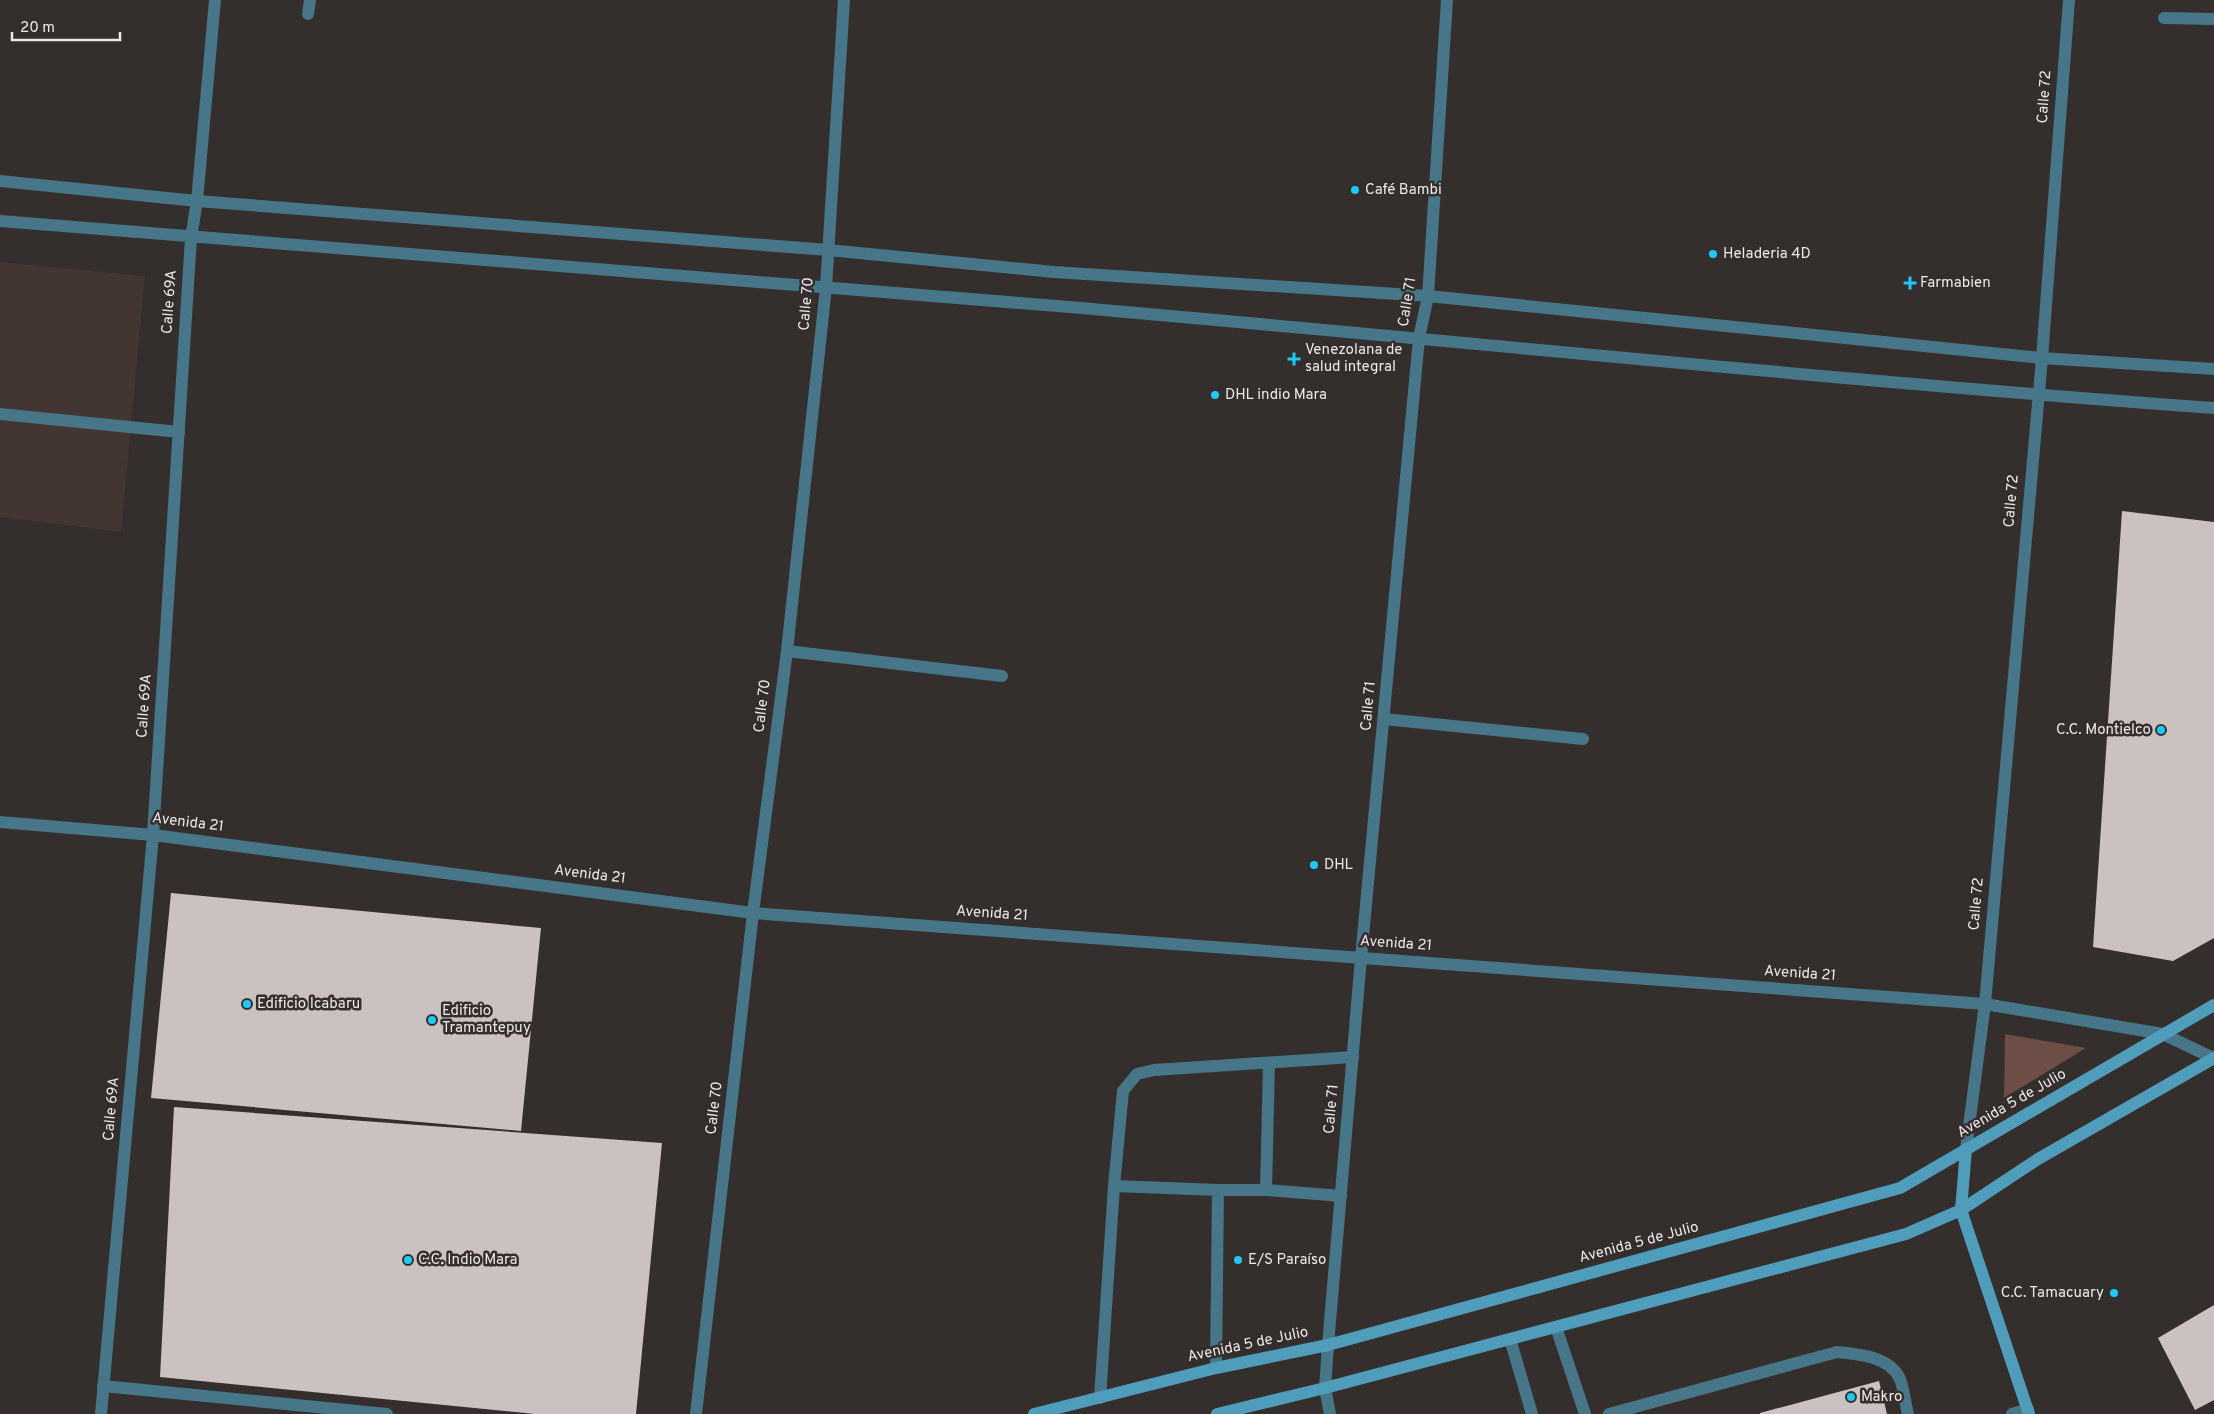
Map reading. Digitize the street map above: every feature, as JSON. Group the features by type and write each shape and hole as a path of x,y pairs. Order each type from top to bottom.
{"main road":[{"name":"Avenida 5 de Julio","path":"1034,1414 1216,1368 1328,1345 1900,1188 2214,1005"},
{"path":"1216,1414 1325,1388 1906,1234 1961,1210 2038,1159 2213,1058"},
{"path":"1966,1149 1961,1210 2028,1411"}],"street":[{"name":"Calle 69A","path":"101,1414 153,835 191,238 197,201 215,0"},
{"path":"308,14 310,0"},
{"name":"Calle 70","path":"696,1414 754,913 787,652 826,286 844,0"},
{"name":"Calle 71","path":"1330,1414 1325,1388 1328,1345 1419,338 1428,296 1447,0"},
{"name":"Calle 72","path":"1966,1149 1985,1004 2042,358 2069,0"},
{"path":"2164,18 2214,18"},
{"path":"0,181 197,201 828,250 1054,272 1428,296 2042,358 2214,369"},
{"path":"0,221 191,238 826,286 2038,395 2214,408"},
{"path":"0,414 179,432"},
{"path":"787,652 1002,676"},
{"path":"1384,719 1584,739"},
{"name":"Avenida 21","path":"0,822 153,835 754,913 1985,1004 2163,1034 2213,1058"},
{"path":"1100,1398 1114,1186 1123,1090 1137,1074 1154,1070 1353,1057"},
{"path":"1266,1190 1269,1063"},
{"path":"1114,1186 1266,1190 1341,1196"},
{"path":"1216,1368 1218,1190"},
{"path":"1556,1327 1585,1414"},
{"path":"1510,1339 1532,1414"},
{"path":"1609,1414 1837,1352 1869,1355 1886,1365 1899,1377 1908,1414"},
{"path":"104,1386 388,1414"},
{"path":"2012,1414 2028,1411"}],"shaded area":[{"path":"0,262 145,276 121,532 0,517"},
{"path":"2005,1034 2086,1048 2004,1098"}],"building":[{"name":"C.C. Montielco","path":"2122,511 2214,522 2214,938 2173,961 2093,947"},
{"path":"171,893 541,928 521,1131 151,1098"},
{"name":"C.C. Indio Mara","path":"174,1107 662,1143 636,1414 535,1414 160,1377"},
{"path":"2214,1305 2214,1400 2195,1410 2158,1338"},
{"name":"Makro","path":"1879,1381 1887,1414 1760,1414 1760,1413"}],"place":[{"name":"Café Bambi","path":"1355,190"},
{"name":"Heladeria 4D","path":"1713,254"},
{"name":"Farmabien","path":"1910,283"},
{"name":"Venezolana de salud integral","path":"1294,359"},
{"name":"DHL indio Mara","path":"1215,395"},
{"name":"C.C. Montielco","path":"2161,730"},
{"name":"DHL","path":"1314,865"},
{"name":"Edificio Icabaru","path":"247,1004"},
{"name":"Edificio Tramantepuy","path":"432,1020"},
{"name":"C.C. Indio Mara","path":"408,1260"},
{"name":"E/S Paraíso","path":"1238,1260"},
{"name":"C.C. Tamacuary","path":"2114,1293"},
{"name":"Makro","path":"1851,1397"}]}
